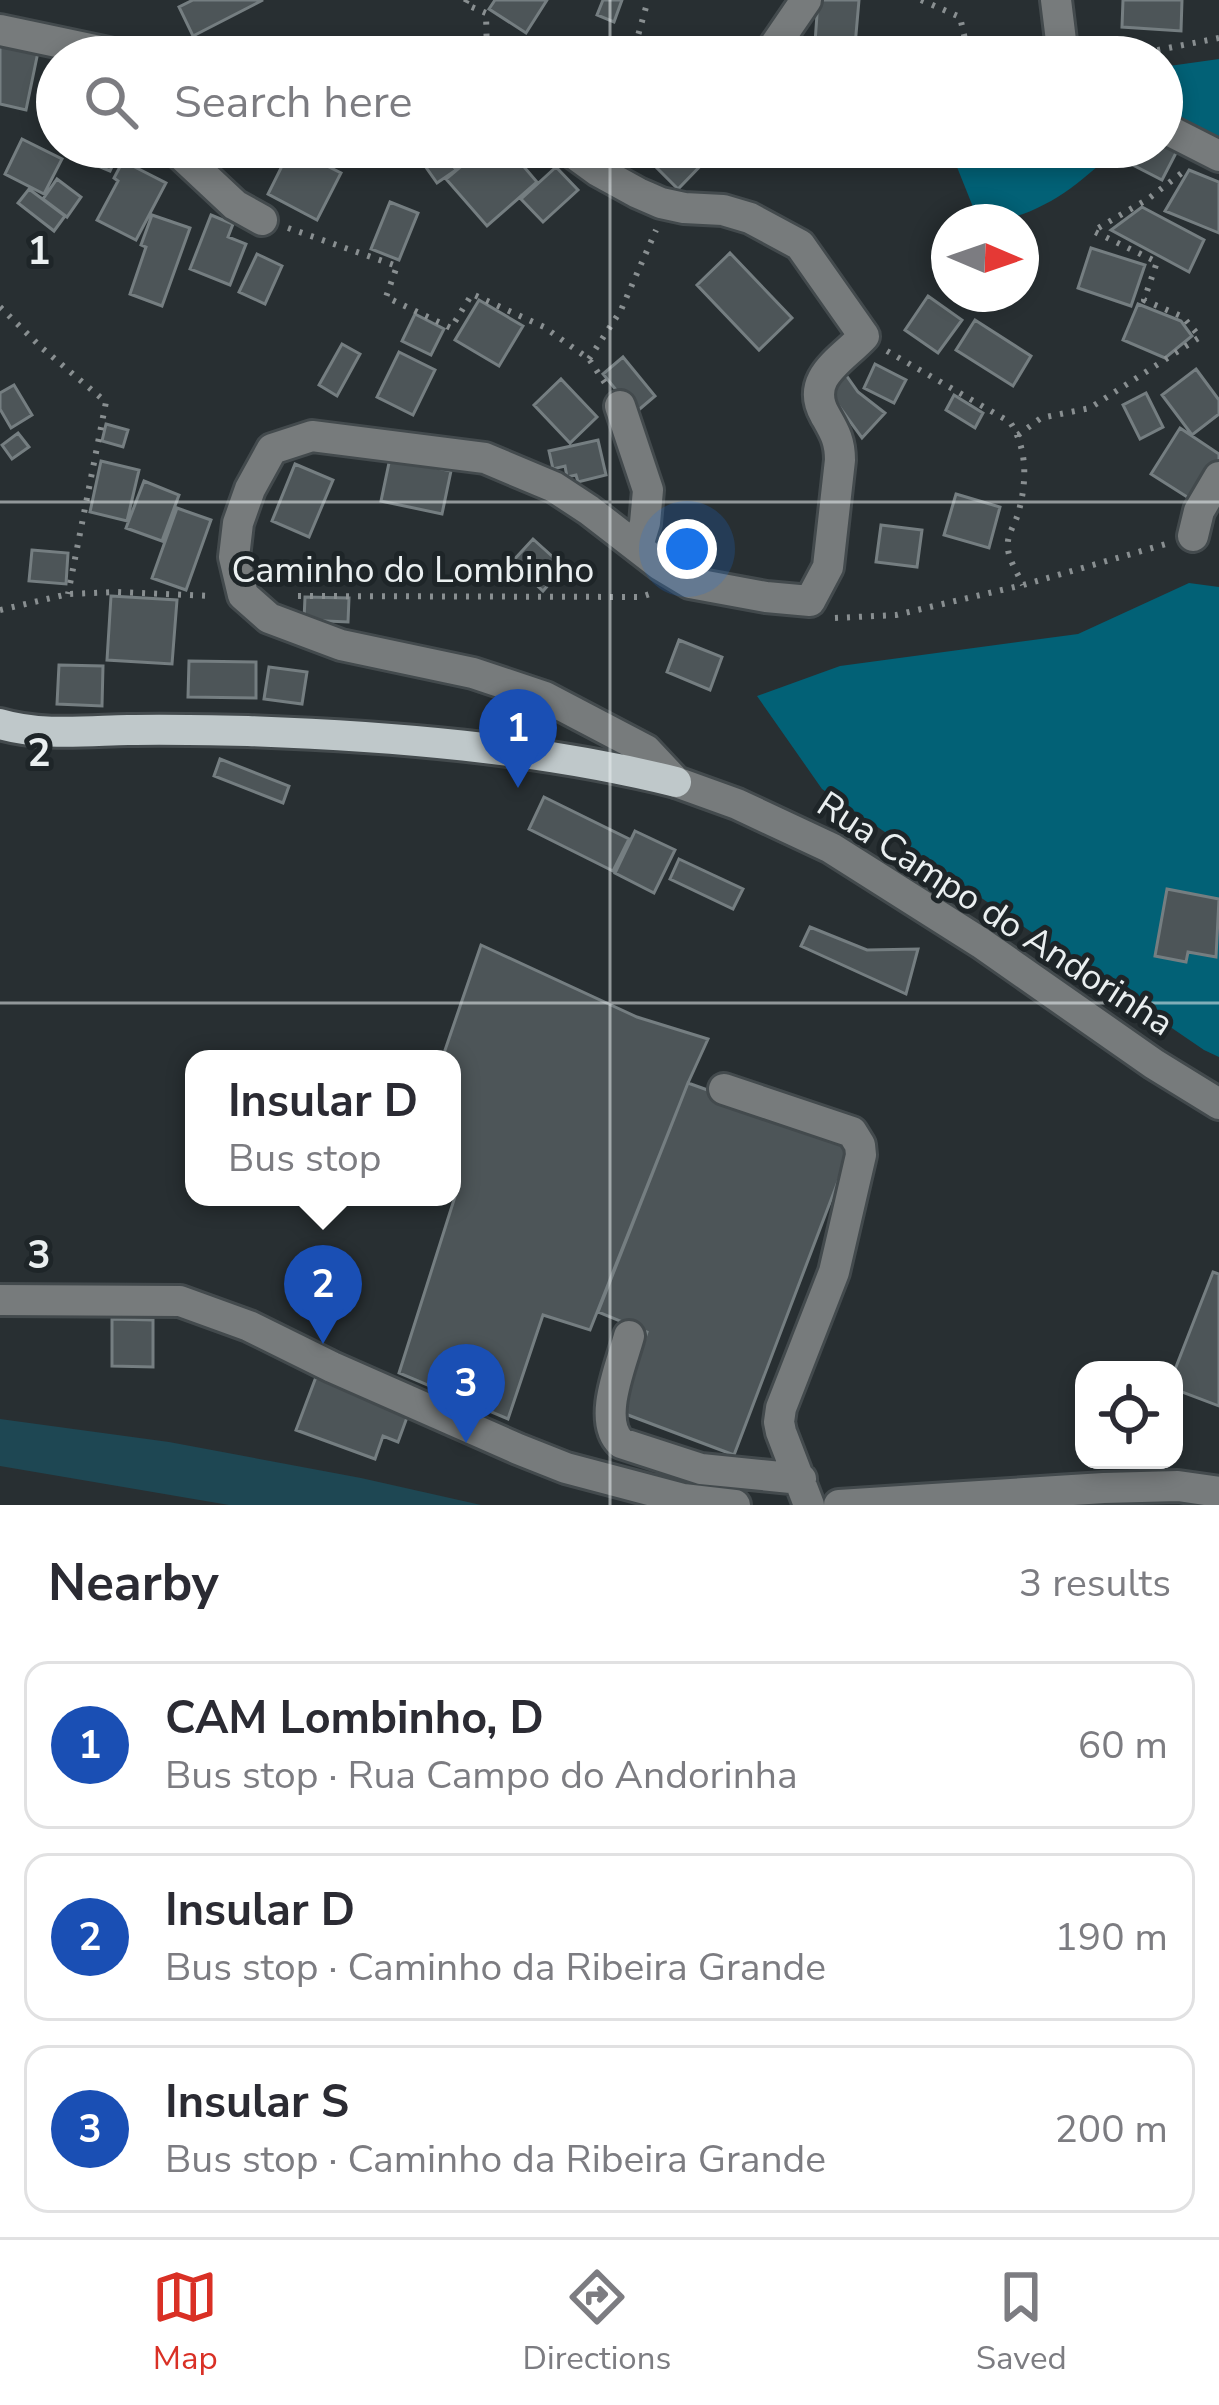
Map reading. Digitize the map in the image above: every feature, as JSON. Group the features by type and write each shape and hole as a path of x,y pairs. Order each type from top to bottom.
{"main road":[{"path":"0,724 68,731 251,731 387,740 576,761 676,782"}],"street":[{"path":"781,36 806,0"},
{"path":"1056,0 1060,36"},
{"path":"0,31 36,38"},
{"path":"1183,138 1214,154"},
{"path":"196,168 236,205 262,220"},
{"path":"243,595 234,557 238,524 250,489 272,449 312,436 485,458 554,487 691,583 810,601 828,567 840,460 840,443 818,399 818,385 865,336 800,245 750,218 662,203 594,168"},
{"path":"620,406 648,490 638,546"},
{"path":"1193,536 1198,511 1219,477"},
{"name":"Rua Campo do Andorinha","path":"243,595 269,618 341,645 472,673 545,698 646,750 676,782 737,803 831,848 1219,1104"},
{"path":"724,1089 852,1132 860,1144 834,1272 781,1408 781,1432 805,1492"},
{"path":"0,1300 180,1301 249,1326 566,1468 683,1499 735,1505"},
{"path":"629,1336 608,1418 612,1434 621,1443 805,1492"},
{"path":"839,1505 1104,1488 1178,1486 1219,1492"}],"path":[{"path":"466,0 465,4 486,13 487,36"},
{"path":"638,36 648,0"},
{"path":"921,0 960,16 964,36"},
{"path":"1183,45 1219,38"},
{"path":"1018,435 1040,418 1090,408 1200,337 1183,317 1144,300 1157,262 1094,232 1214,154"},
{"path":"590,359 621,310 662,215 700,217 700,208"},
{"path":"262,220 397,266 386,297 452,328 472,294 544,326 590,359 620,406"},
{"path":"0,307 106,403 68,594"},
{"path":"865,336 1010,422 1025,460 1008,553 1023,585"},
{"path":"810,601 823,619 896,615 1023,585 1193,536"},
{"name":"Caminho do Lombinho","path":"0,610 68,594 118,592 196,597 640,597 654,593"}],"shaded area":[{"path":"1219,59 1219,149 1183,128 1183,64"},
{"path":"957,168 1095,168 1039,207 972,204"},
{"path":"1189,583 1219,587 1219,1057 822,789 757,696 840,666 1078,634"},
{"path":"0,1419 169,1442 481,1505 229,1505 0,1466"}],"building":[{"path":"193,0 263,0 193,36 179,7"},
{"path":"495,0 547,0 526,33 489,9"},
{"path":"603,0 622,0 614,22 597,15"},
{"path":"818,0 859,0 856,36 815,36"},
{"path":"1123,0 1182,0 1181,31 1122,27"},
{"path":"0,44 36,52 26,110 0,104"},
{"path":"22,139 36,146 36,168 57,168 44,194 5,174"},
{"path":"119,168 137,168 166,183 136,240 97,220 118,181 114,178"},
{"path":"281,168 331,168 341,173 317,220 268,194"},
{"path":"426,168 455,168 456,170 437,183"},
{"path":"459,168 525,168 537,182 487,226 446,179"},
{"path":"555,168 578,190 543,222 521,199"},
{"path":"657,168 698,168 678,189"},
{"path":"1139,168 1168,168 1162,180"},
{"path":"1189,170 1219,182 1219,233 1165,211"},
{"path":"57,179 81,197 67,217 43,199"},
{"path":"29,189 65,216 54,231 18,203"},
{"path":"390,202 418,213 399,260 371,249"},
{"path":"1142,207 1204,240 1189,272 1111,230"},
{"path":"152,215 190,228 162,306 130,294"},
{"path":"211,215 233,224 228,237 246,244 230,285 190,269"},
{"path":"1091,248 1145,265 1131,306 1078,288"},
{"path":"730,253 792,318 759,350 697,285"},
{"path":"257,254 282,266 265,304 239,292"},
{"path":"928,296 931,312 951,312 962,320 938,353 905,330"},
{"path":"479,300 523,326 499,366 455,340"},
{"path":"1138,304 1181,321 1192,336 1165,358 1123,340"},
{"path":"415,314 444,329 431,355 402,341"},
{"path":"975,320 1031,356 1013,386 956,350"},
{"path":"342,344 360,354 337,396 319,385"},
{"path":"399,352 435,370 413,415 377,397"},
{"path":"623,357 655,396 635,413 603,374"},
{"path":"875,364 906,380 894,403 864,388"},
{"path":"1196,369 1219,400 1219,414 1192,435 1162,395"},
{"path":"846,375 858,392 885,413 862,438 833,398 835,386"},
{"path":"561,379 597,417 570,443 534,405"},
{"path":"14,385 32,415 11,428 0,409 0,393"},
{"path":"1146,393 1163,427 1140,439 1123,405"},
{"path":"954,395 983,413 975,428 946,410"},
{"path":"106,424 128,430 123,447 102,441"},
{"path":"1180,428 1219,454 1219,464 1195,502 1151,474"},
{"path":"18,433 29,447 12,459 2,445"},
{"path":"598,440 606,475 578,482 576,475 567,477 565,466 553,469 549,451"},
{"path":"390,458 451,471 442,514 381,501"},
{"path":"101,461 139,470 127,521 90,512"},
{"path":"295,464 333,480 309,537 272,521"},
{"path":"144,481 179,495 162,541 126,528"},
{"path":"956,494 1000,507 989,548 944,535"},
{"path":"177,508 211,520 186,590 152,578"},
{"path":"881,525 922,530 917,567 876,562"},
{"path":"533,539 564,567 543,591 512,562"},
{"path":"32,550 68,553 66,584 29,581"},
{"path":"111,596 177,600 172,664 107,660"},
{"path":"305,597 349,598 348,622 304,620"},
{"path":"679,640 722,657 710,690 667,672"},
{"path":"189,661 256,662 256,698 188,697"},
{"path":"59,665 103,666 102,706 57,704"},
{"path":"269,667 307,672 302,704 264,699"},
{"path":"220,759 289,786 283,803 214,776"},
{"path":"544,797 629,839 613,871 529,829"},
{"path":"635,831 675,850 654,893 615,873"},
{"path":"679,859 743,889 733,909 670,879"},
{"path":"1167,889 1219,899 1216,957 1188,952 1186,962 1155,956"},
{"path":"810,927 867,950 918,949 906,994 801,946"},
{"path":"481,945 637,1017 708,1039 590,1330 543,1315 508,1419 399,1373 452,1206 461,1206 461,1050 445,1050"},
{"path":"688,1083 853,1142 734,1455 620,1412 647,1332 598,1312"},
{"path":"1213,1272 1219,1274 1219,1406 1183,1392 1183,1361 1178,1361"},
{"path":"112,1319 153,1320 153,1367 112,1366"},
{"path":"316,1377 409,1412 398,1442 383,1436 375,1459 296,1430"}],"place":[{"name":"CAM Lombinho, D","path":"518,788"},
{"name":"Insular D","path":"323,1344"},
{"name":"Insular S","path":"466,1443"}]}
